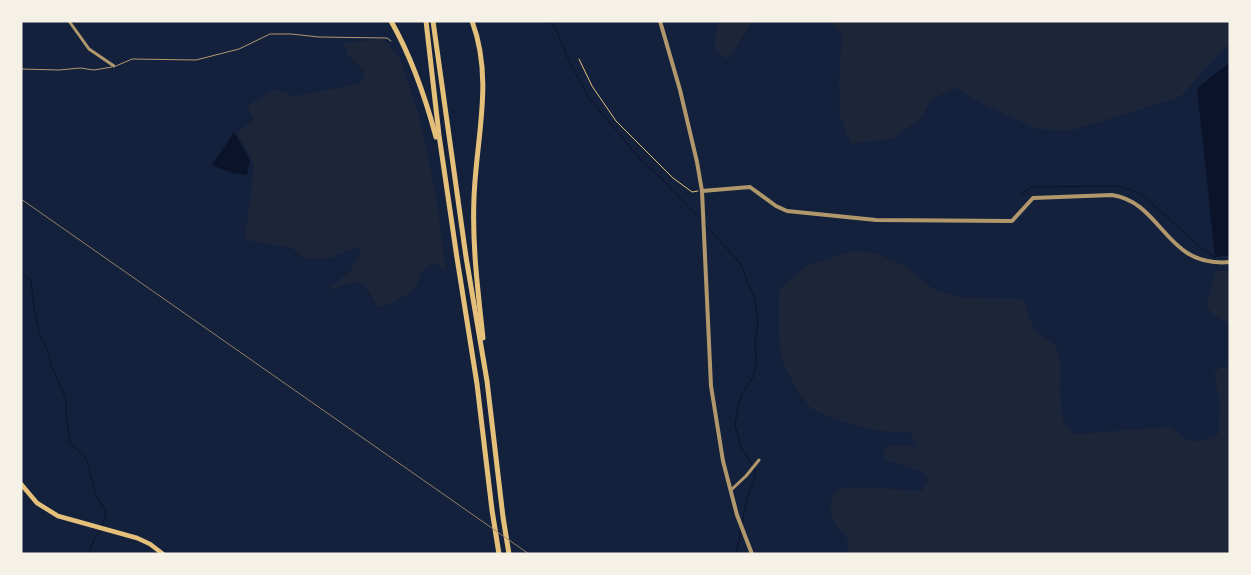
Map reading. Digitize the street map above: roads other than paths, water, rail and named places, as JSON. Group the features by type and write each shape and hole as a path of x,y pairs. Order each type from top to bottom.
{"highway":[{"path":"391,21 411,60 442,155"},
{"path":"426,21 442,155 477,384 499,554"},
{"path":"432,21 466,257 487,381"},
{"path":"472,21 483,65 484,87 475,171 474,227 476,273 487,381 509,554"}],"main road":[{"path":"21,484 37,503 58,516 137,538 150,544 163,554"}],"street":[{"path":"69,21 89,49 114,66"},
{"path":"660,21 698,162 702,191 711,386 723,461 737,514 752,554"},
{"path":"702,191 750,187 776,206 787,211 876,220 1012,220 1033,198 1112,195 1132,202 1144,210 1179,248 1194,258 1212,262 1230,262"},
{"path":"731,490 759,460"}],"lane":[{"path":"21,70 80,68 94,70 114,66 132,59 196,60 239,49 270,34 386,38 391,40"}],"waterway":[{"path":"550,21 556,29 570,63 589,98 641,160 702,221"},
{"path":"1020,195 1031,187 1119,186 1140,193 1206,252 1215,257"},
{"path":"704,224 740,263 754,297 758,321 755,344 757,362 753,377 742,393 735,426 742,449 755,469 755,478 747,498 742,524"},
{"path":"21,272 31,281 34,309 40,335 66,399 66,416 70,443 86,458 96,495 106,512 102,527"},
{"path":"736,554 741,530"},
{"path":"89,554 95,537 101,531"}],"railway":[{"path":"21,199 529,554"}]}
